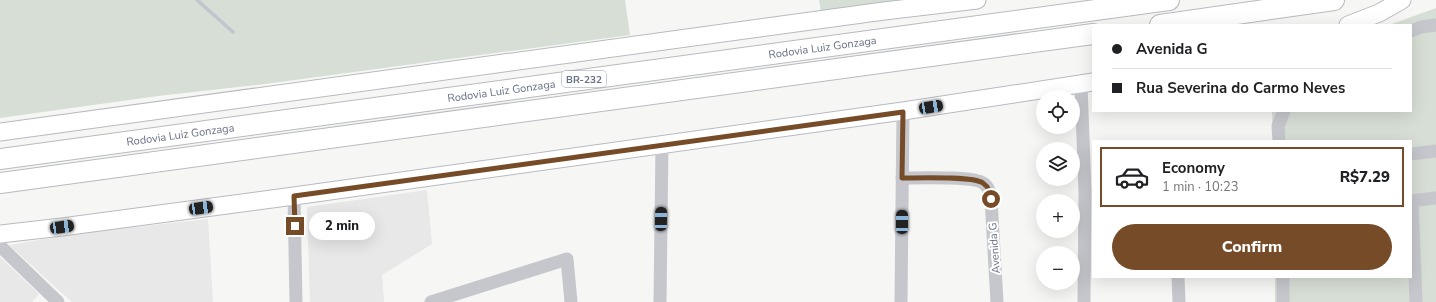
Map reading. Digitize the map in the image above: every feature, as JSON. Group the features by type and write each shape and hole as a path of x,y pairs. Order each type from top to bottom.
{"highway":[{"name":"Rodovia Luiz Gonzaga","path":"0,159 1169,0"},
{"path":"1167,24 1334,0"},
{"name":"Rodovia Luiz Gonzaga","path":"0,183 1092,34"}],"main road":[{"name":"BR-232","path":"0,132 976,0"},
{"path":"1351,24 1379,13 1402,0"},
{"path":"0,234 294,196 662,144 903,112 1087,83"}],"street":[{"path":"1412,31 1436,25"},
{"path":"1084,302 1089,192 1087,83"},
{"path":"901,302 903,112"},
{"path":"1279,140 1278,126 1284,112"},
{"path":"660,302 662,144"},
{"path":"1412,154 1436,151"},
{"name":"Avenida G","path":"902,178 949,178 978,180 987,186 991,199 997,302"},
{"path":"294,196 296,302"},
{"path":"1416,302 1412,201 1436,198"},
{"path":"0,246 58,302"},
{"path":"431,302 567,259 571,302"},
{"path":"1178,278 1179,302"},
{"path":"1283,278 1283,302"}],"shaded area":[{"path":"0,0 625,0 630,35 0,118"},
{"path":"819,0 912,0 821,12"},
{"path":"1436,8 1436,302 1275,302 1275,278 1412,278 1412,140 1273,140 1272,112 1412,112 1412,24 1392,24"},
{"path":"427,190 432,244 382,275 384,302 310,302 307,207"},
{"path":"208,219 213,302 72,302 9,245 81,233"},
{"path":"0,257 39,294 32,302 0,302"}],"waterway":[{"path":"197,0 233,32"}],"route":[{"path":"295,226 294,196 903,112 902,178 949,178 978,180 987,186 991,199"}]}
